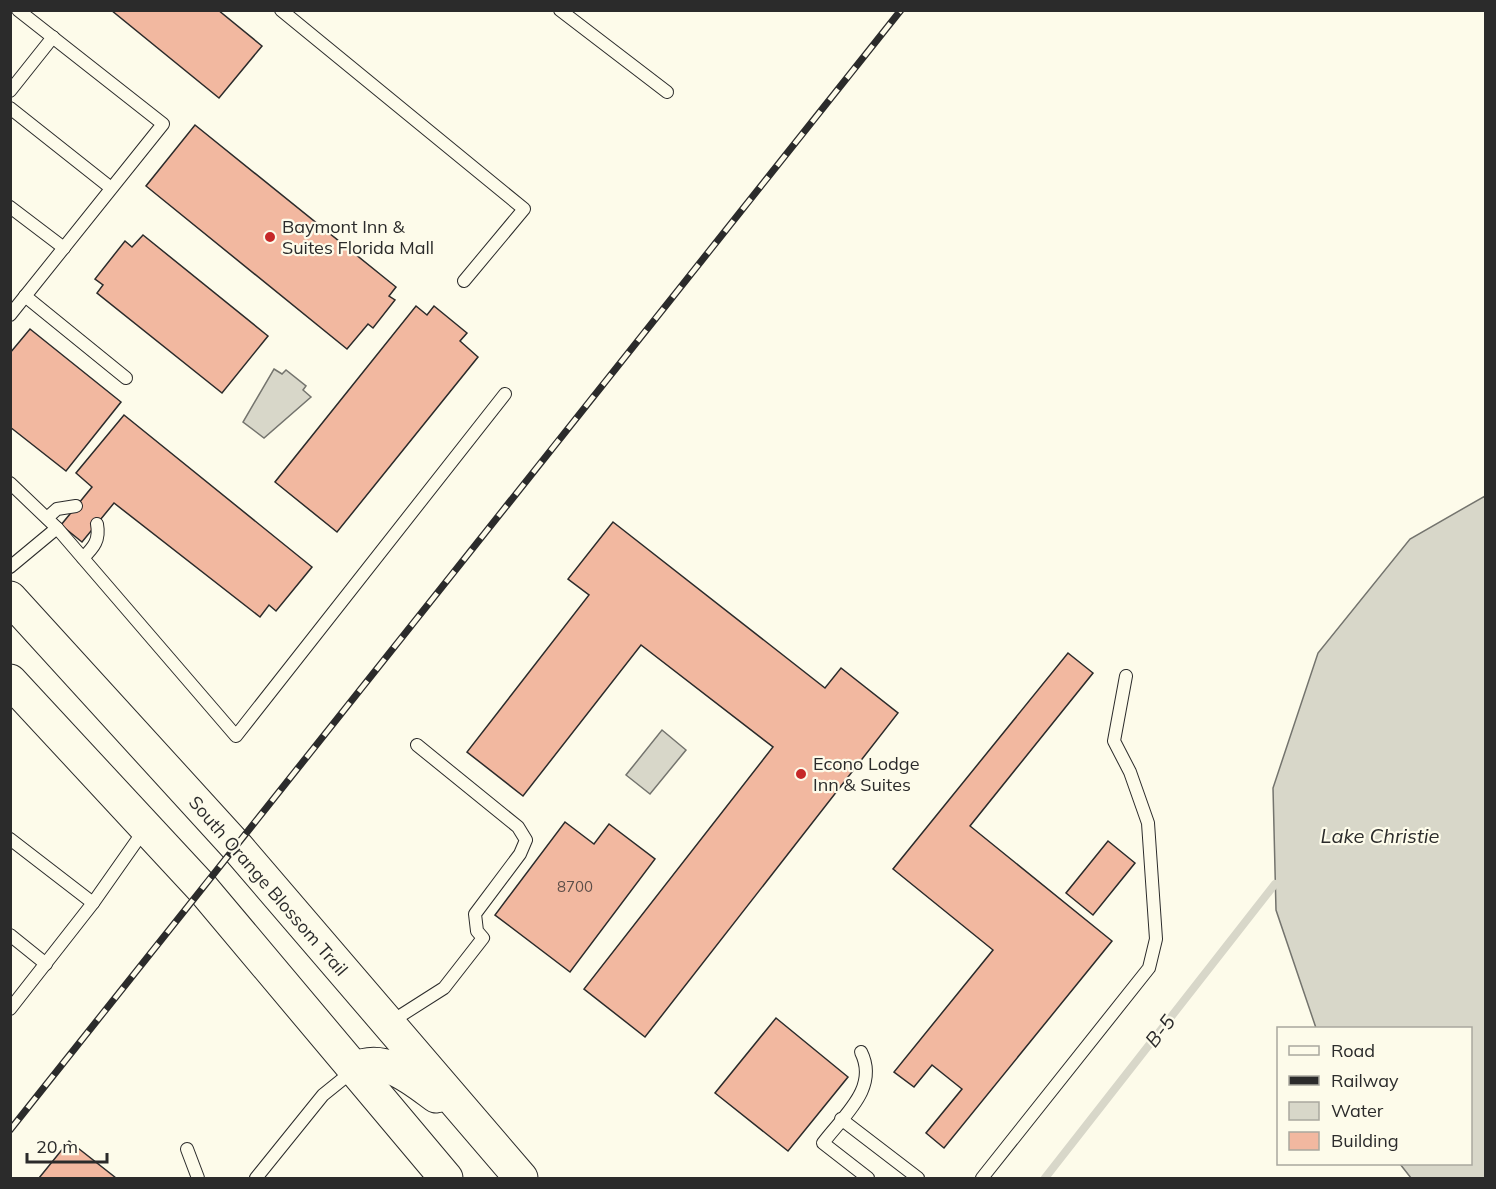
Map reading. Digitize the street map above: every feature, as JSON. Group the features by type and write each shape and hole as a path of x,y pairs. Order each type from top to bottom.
{"main road":[{"name":"South Orange Blossom Trail","path":"10,598 237,847 521,1179"},
{"path":"11,682 203,890 446,1179"},
{"path":"355,1070 375,1063 386,1066 408,1076 474,1123"}],"lane":[{"path":"10,315 163,124 18,10"},
{"path":"281,10 524,209 464,281"},
{"path":"560,10 667,92"},
{"path":"10,91 52,37"},
{"path":"10,108 111,188"},
{"path":"10,207 64,248"},
{"path":"26,296 126,378"},
{"path":"10,483 57,528 237,736 505,394"},
{"path":"47,518 57,509 76,507"},
{"path":"83,558 96,545 99,535 97,524"},
{"path":"10,567 57,528"},
{"path":"981,1179 1149,968 1156,939 1148,823 1130,772 1114,741 1126,676"},
{"path":"388,1023 444,988 483,938 477,931 475,914 520,854 525,840 518,827 417,745"},
{"path":"10,1009 93,903 146,828"},
{"path":"10,839 93,903"},
{"path":"10,935 46,964"},
{"path":"861,1052 868,1070 867,1081 823,1143 868,1179"},
{"path":"256,1179 323,1095 355,1070"},
{"path":"842,1119 918,1179"},
{"path":"187,1149 198,1179"}],"water":[{"path":"274,369 282,374 286,370 306,386 303,390 311,397 264,438 243,422"},
{"name":"Lake Christie","path":"1485,496 1485,1178 1411,1178 1401,1165 1472,1165 1472,1027 1316,1027 1276,910 1273,788 1318,653 1410,539"},
{"path":"662,730 686,750 650,794 626,775"}],"building":[{"path":"111,10 218,10 262,46 219,98"},
{"name":"Baymont Inn & Suites Florida Mall","path":"195,125 396,287 389,296 395,300 373,328 368,324 347,349 146,186"},
{"path":"143,235 268,336 222,393 97,293 103,285 95,279 125,241 132,247"},
{"name":"Baymont Inn & Suites Florida Mall","path":"416,306 427,315 434,306 467,333 460,341 478,357 337,532 275,482"},
{"path":"30,329 121,402 66,471 10,427 10,353"},
{"path":"124,415 312,567 276,611 269,605 260,617 114,503 82,542 61,525 92,487 76,473"},
{"name":"Econo Lodge Inn & Suites","path":"613,522 825,688 841,668 898,713 645,1037 584,989 773,747 641,645 523,796 467,752 589,595 568,579"},
{"path":"1068,653 1093,673 970,826 1112,941 944,1148 926,1133 962,1089 932,1065 914,1087 894,1072 993,950 893,869"},
{"path":"565,822 594,844 609,824 655,859 570,972 495,915"},
{"path":"1108,841 1135,863 1093,915 1066,893"},
{"path":"776,1018 848,1077 788,1151 715,1093"},
{"path":"69,1141 116,1178 39,1178"}],"waterway":[{"name":"B-5","path":"1045,1178 1275,884"}],"railway":[{"path":"10,1130 901,10"}],"place":[{"name":"Baymont Inn & Suites Florida Mall","path":"270,237"},
{"name":"Econo Lodge Inn & Suites","path":"801,774"}]}
